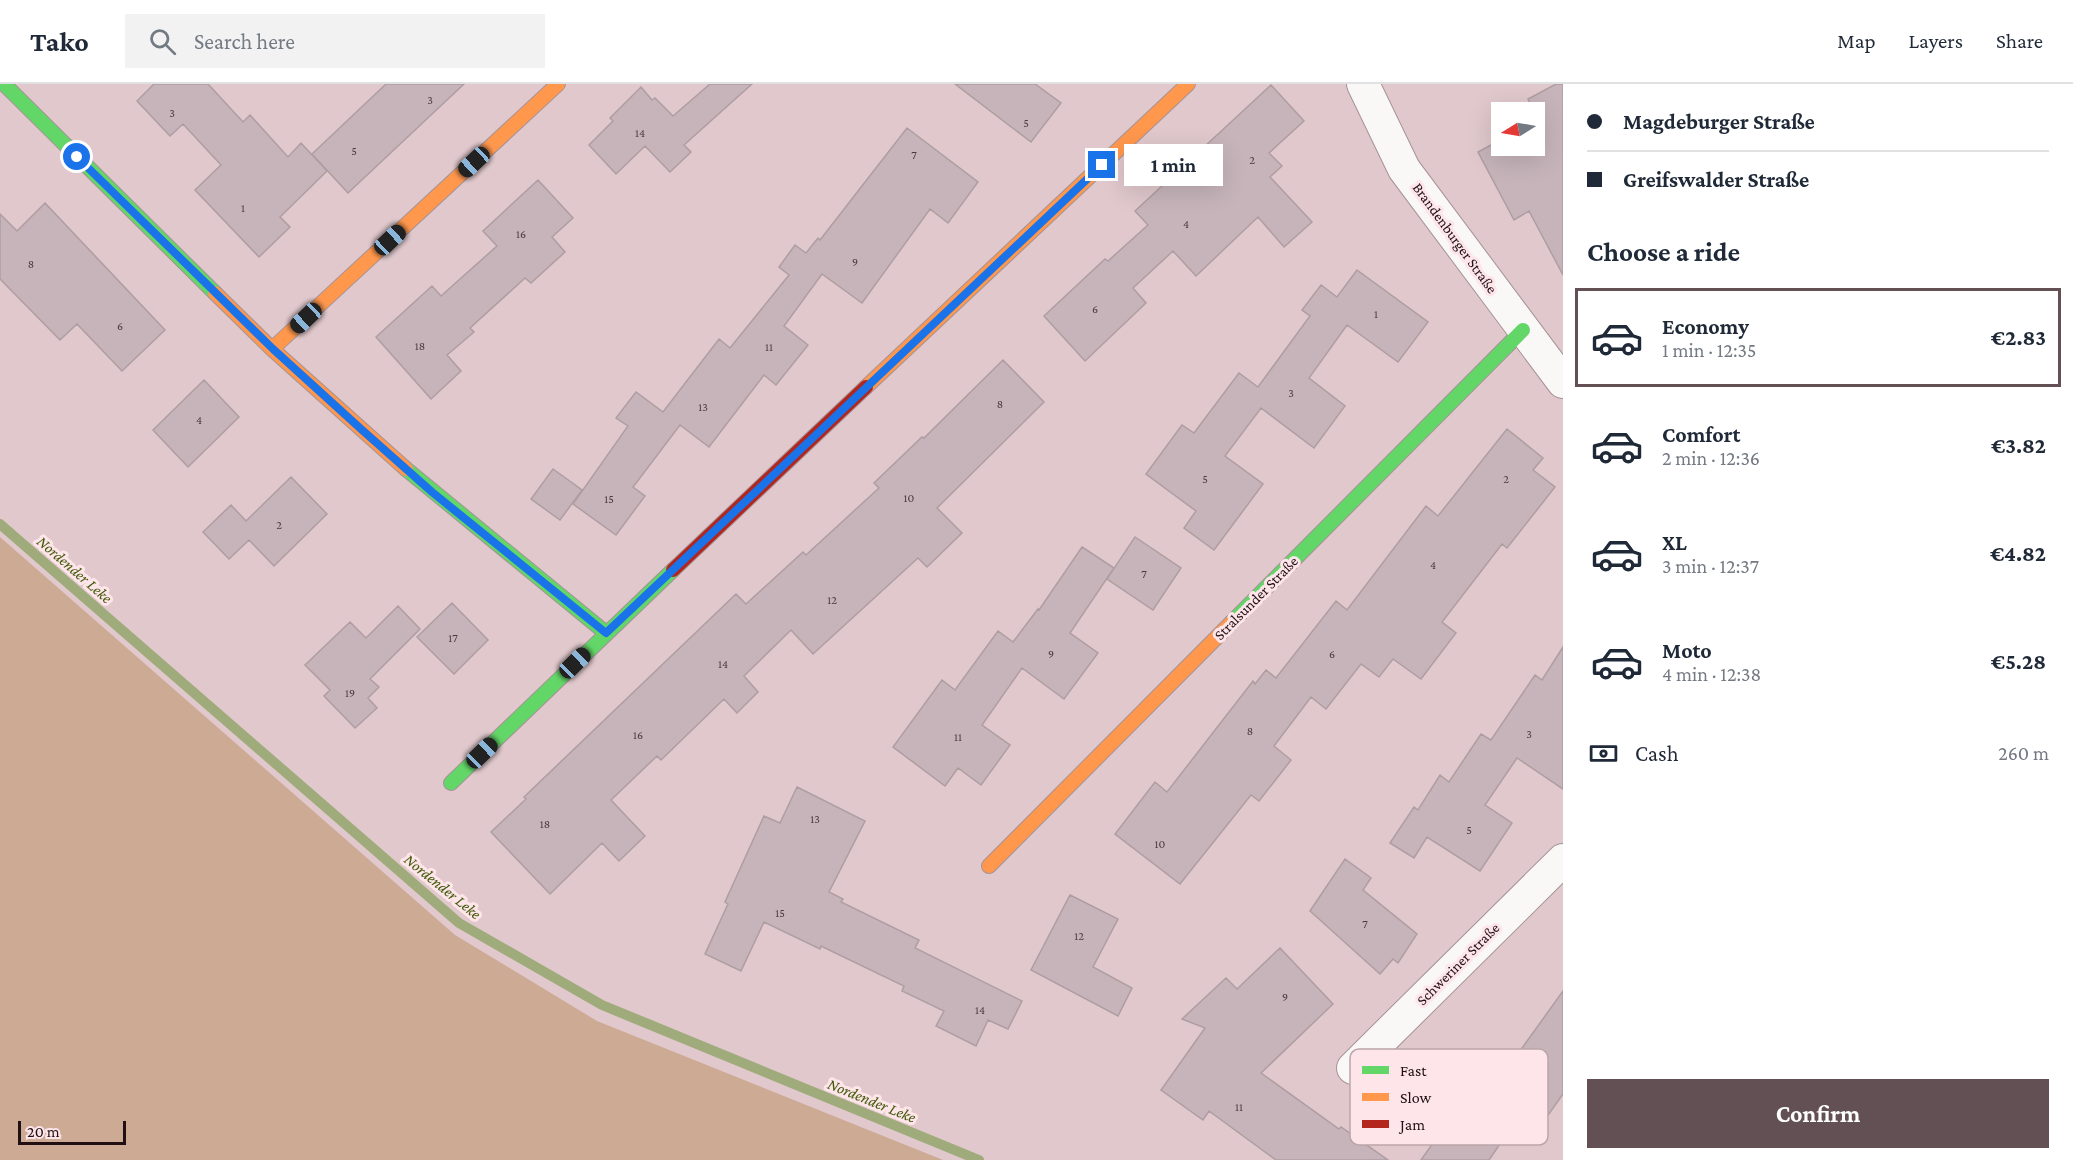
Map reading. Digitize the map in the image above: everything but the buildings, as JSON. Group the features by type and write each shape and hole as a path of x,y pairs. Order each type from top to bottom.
{"street":[{"path":"4,84 273,349 432,492 606,633"},
{"path":"273,349 558,84"},
{"path":"451,783 606,633 1188,84"},
{"name":"Brandenburger Straße","path":"1363,84 1404,169 1563,382"},
{"name":"Stralsunder Straße","path":"989,866 1523,330"},
{"name":"Schweriner Straße","path":"1372,1049 1563,860"}],"shaded area":[{"path":"0,537 455,935 597,1021 943,1160 0,1160"}],"waterway":[{"name":"Nordender Leke","path":"0,524 459,923 602,1005 979,1160"}],"traffic: fast":[{"path":"4,84 215,293"},
{"path":"1232,622 1523,330"},
{"path":"406,469 606,633"},
{"path":"451,783 673,570"}],"traffic: slow":[{"path":"272,349 558,84"},
{"path":"866,387 1188,84"},
{"path":"215,293 272,349 406,469"},
{"path":"989,866 1232,622"}],"traffic: jam":[{"path":"673,570 866,387"}],"route":[{"path":"77,157 273,349 361,429 432,492 606,633 1102,165"}]}
